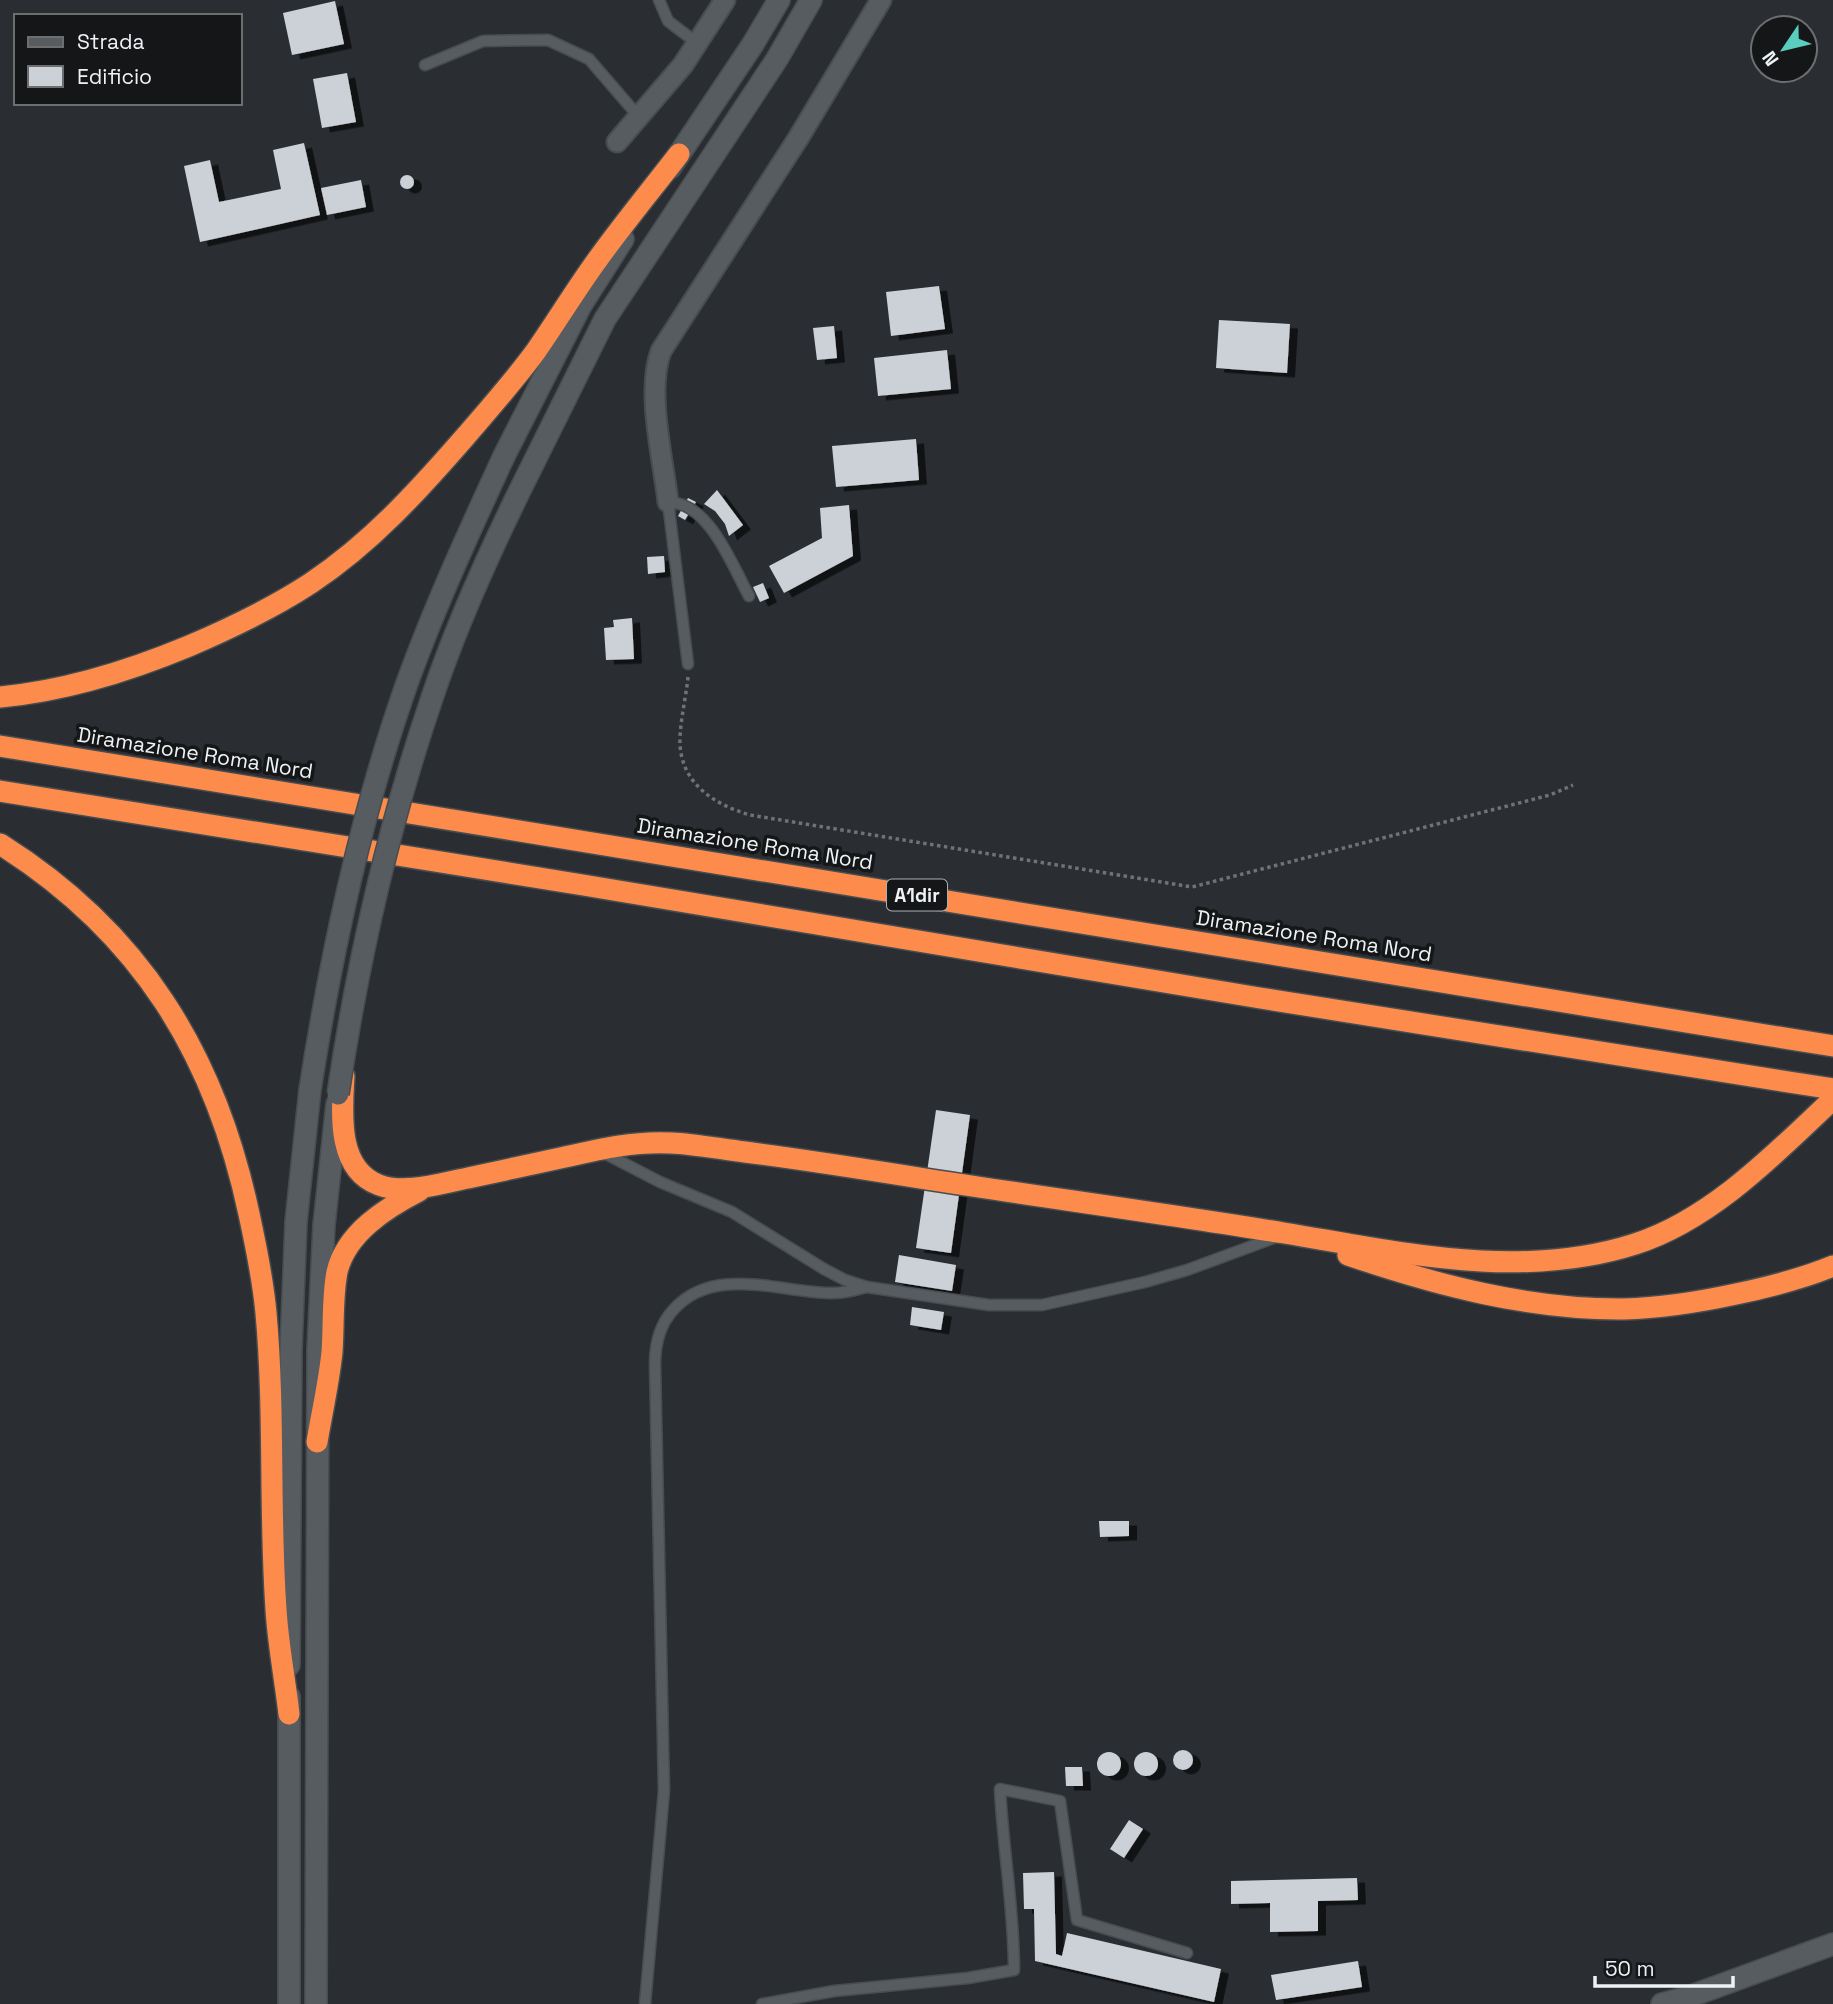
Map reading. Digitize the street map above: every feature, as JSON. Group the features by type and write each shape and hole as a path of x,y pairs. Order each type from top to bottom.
{"highway":[{"path":"0,697 54,689 162,657 274,606 348,556 385,524 420,488 484,415 535,353 597,260 679,154"},
{"name":"Diramazione Roma Nord","path":"0,746 1833,1046"},
{"name":"A1dir","path":"0,791 1260,998 1833,1088"},
{"path":"0,844 62,889 113,936 141,968 199,1059 230,1135 252,1227 266,1312 273,1449 275,1610 289,1714"},
{"path":"348,1025 342,1118 345,1139 353,1164 364,1177 378,1185 395,1189 427,1186 640,1143 680,1143 797,1158 1286,1233 1361,1247 1477,1262 1531,1261 1603,1252 1647,1240 1694,1217 1766,1160 1833,1099"},
{"path":"317,1442 332,1353 335,1285 341,1260 350,1244 371,1222 397,1202 427,1186"},
{"path":"1286,1233 1454,1287 1503,1297 1586,1307 1623,1309 1687,1303 1770,1287 1833,1266"}],"main road":[{"path":"289,2004 291,1349 296,1222 310,1090 321,1020 345,905 374,789 406,688 439,601 504,456 581,305 753,44 779,0"},
{"path":"316,2004 317,1442 323,1244 338,1094 348,1025 372,911 401,796 432,697 464,611 530,470 605,319 777,59 811,0"},
{"path":"1662,2004 1833,1944"}],"street":[{"path":"617,142 682,65 725,0"},
{"path":"668,502 654,396 655,374 661,351 799,137 881,0"}],"lane":[{"path":"659,0 668,21 697,43"},
{"path":"425,65 483,41 548,40 589,59 639,117"},
{"path":"688,664 668,502 678,502 688,507 706,522 749,596"},
{"path":"598,1150 660,1182 732,1212 845,1280 867,1287 989,1305 1042,1305 1187,1270 1286,1233"},
{"path":"645,2004 664,1791 655,1364 657,1339 667,1317 676,1306 706,1288 718,1285 754,1285 829,1293 844,1293 867,1287"},
{"path":"762,2004 834,1991 968,1978 1014,1970 1014,1928 1003,1842 1000,1789 1060,1801 1077,1920 1187,1952"}],"path":[{"path":"688,664 680,734 682,756 688,773 700,790 725,807 750,815 1192,887 1550,795 1573,785"}],"building":[{"path":"335,1 344,44 292,55 283,13"},
{"path":"347,73 356,122 322,128 313,79"},
{"path":"304,143 320,215 200,242 184,166 210,160 219,202 281,189 273,150"},
{"path":"404,175 410,175 414,182 410,189 404,189 400,185 400,179"},
{"path":"361,180 366,207 327,215 321,188"},
{"path":"939,286 945,329 891,336 886,292"},
{"path":"1219,320 1290,324 1287,373 1216,368"},
{"path":"834,326 837,358 817,360 813,328"},
{"path":"947,350 951,389 878,396 874,358"},
{"path":"916,439 919,480 836,487 832,446"},
{"path":"717,490 743,525 729,536 725,524 715,511 704,504"},
{"path":"688,498 696,502 685,520 678,516"},
{"path":"849,505 853,556 784,593 769,566 822,538 820,508"},
{"path":"664,556 665,572 648,574 647,557"},
{"path":"763,583 769,598 760,602 753,587"},
{"path":"632,618 634,659 606,660 604,628 614,627 613,620"},
{"path":"936,1110 970,1115 951,1253 916,1248"},
{"path":"899,1255 956,1265 952,1291 895,1282"},
{"path":"912,1307 944,1312 941,1330 910,1325"},
{"path":"1099,1521 1129,1521 1129,1536 1100,1537"},
{"path":"1179,1750 1187,1750 1193,1760 1187,1770 1179,1770 1173,1764 1173,1756"},
{"path":"1109,1752 1117,1756 1121,1764 1117,1772 1109,1776 1101,1772 1097,1764 1101,1756"},
{"path":"1146,1752 1155,1755 1158,1764 1155,1773 1146,1776 1137,1773 1134,1764 1137,1755"},
{"path":"1065,1767 1082,1767 1083,1786 1066,1786"},
{"path":"1129,1820 1143,1829 1124,1858 1110,1849"},
{"path":"1054,1872 1056,1954 1062,1956 1067,1933 1221,1969 1214,2002 1035,1961 1034,1909 1024,1909 1023,1873"},
{"path":"1357,1878 1358,1900 1318,1901 1318,1931 1270,1932 1270,1903 1231,1904 1231,1881"},
{"path":"1358,1961 1362,1987 1276,2000 1271,1975"}]}
